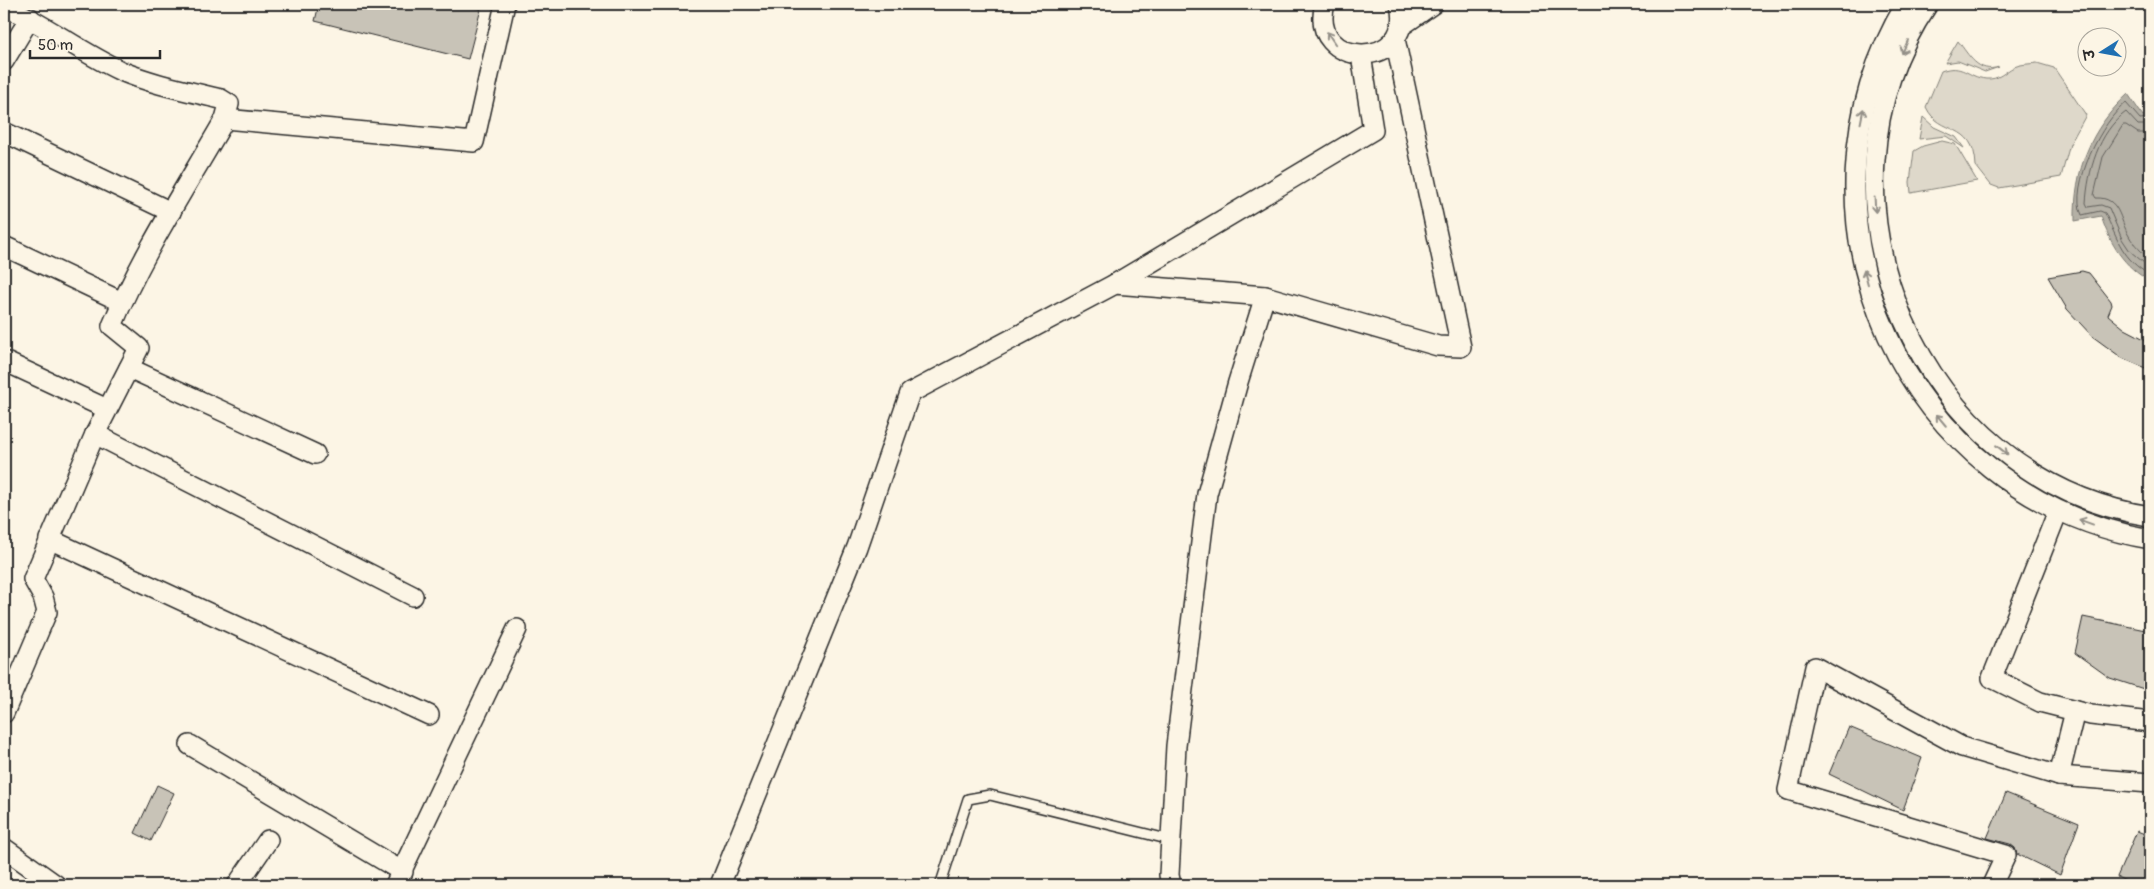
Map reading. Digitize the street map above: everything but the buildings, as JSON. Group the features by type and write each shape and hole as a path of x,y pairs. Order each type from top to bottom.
{"street":[{"path":"224,119 474,142 505,4"},
{"path":"1325,4 1324,24 1328,36 1337,46 1348,53 1361,55 1374,54 1386,48 1398,33 1433,4"},
{"path":"1115,284 1265,296 1438,346 1462,347 1398,33 1402,13 1400,4"},
{"path":"1906,4 1888,38 1872,79 1864,105 1856,159 1856,213 1860,248 1870,292 1886,334 1902,366 1950,432 1997,473 2058,511 2109,530 2150,540"},
{"path":"1928,4 1913,28 1895,69 1882,112 1875,156 1875,201 1878,238 1884,268 1898,310 1917,351 1942,388 1971,422 2005,452 2042,477 2082,497 2124,511 2150,516"},
{"path":"4,6 30,18 122,71 221,99 229,104 224,119 170,212 122,302 112,326 138,348 95,434 33,579 43,596 47,612 4,714"},
{"path":"4,61 30,18"},
{"path":"720,885 857,548 910,393 1115,284 1373,130 1361,55"},
{"path":"4,132 170,212"},
{"path":"4,246 122,302"},
{"path":"1171,885 1169,874 1176,746 1208,494 1238,382 1265,296"},
{"path":"4,361 107,410"},
{"path":"129,368 315,454"},
{"path":"95,434 413,596"},
{"path":"2058,511 1992,678 2040,702 2091,715 2150,722"},
{"path":"49,538 429,715"},
{"path":"190,745 399,879 517,629"},
{"path":"1992,885 2006,855 1788,790 1815,667 1962,747 2059,776 2150,783"},
{"path":"2059,776 2075,711"},
{"path":"237,885 268,840"},
{"path":"4,848 40,879 56,885"}],"lane":[{"path":"948,885 941,884 968,799 990,795 1171,840"}],"shaded area":[{"path":"1958,41 1970,57 1980,66 1985,68 1999,67 1985,72 1958,61 1945,63"},
{"path":"2037,63 2054,68 2086,115 2070,144 2061,177 1999,188 1991,185 1976,166 1974,151 1963,135 1939,122 1926,107 1941,71 1960,69 1980,78 1991,79 2016,66"},
{"path":"1923,117 1934,127 1956,137 1964,148 1946,136 1919,139"},
{"path":"1942,141 1955,144 1977,181 1911,193 1910,182 1914,151 1923,146"}],"water":[{"path":"2128,94 2143,116 2150,112 2150,281 2125,262 2109,236 2101,216 2075,221 2075,202 2081,168 2087,152 2094,136 2104,121"}]}
